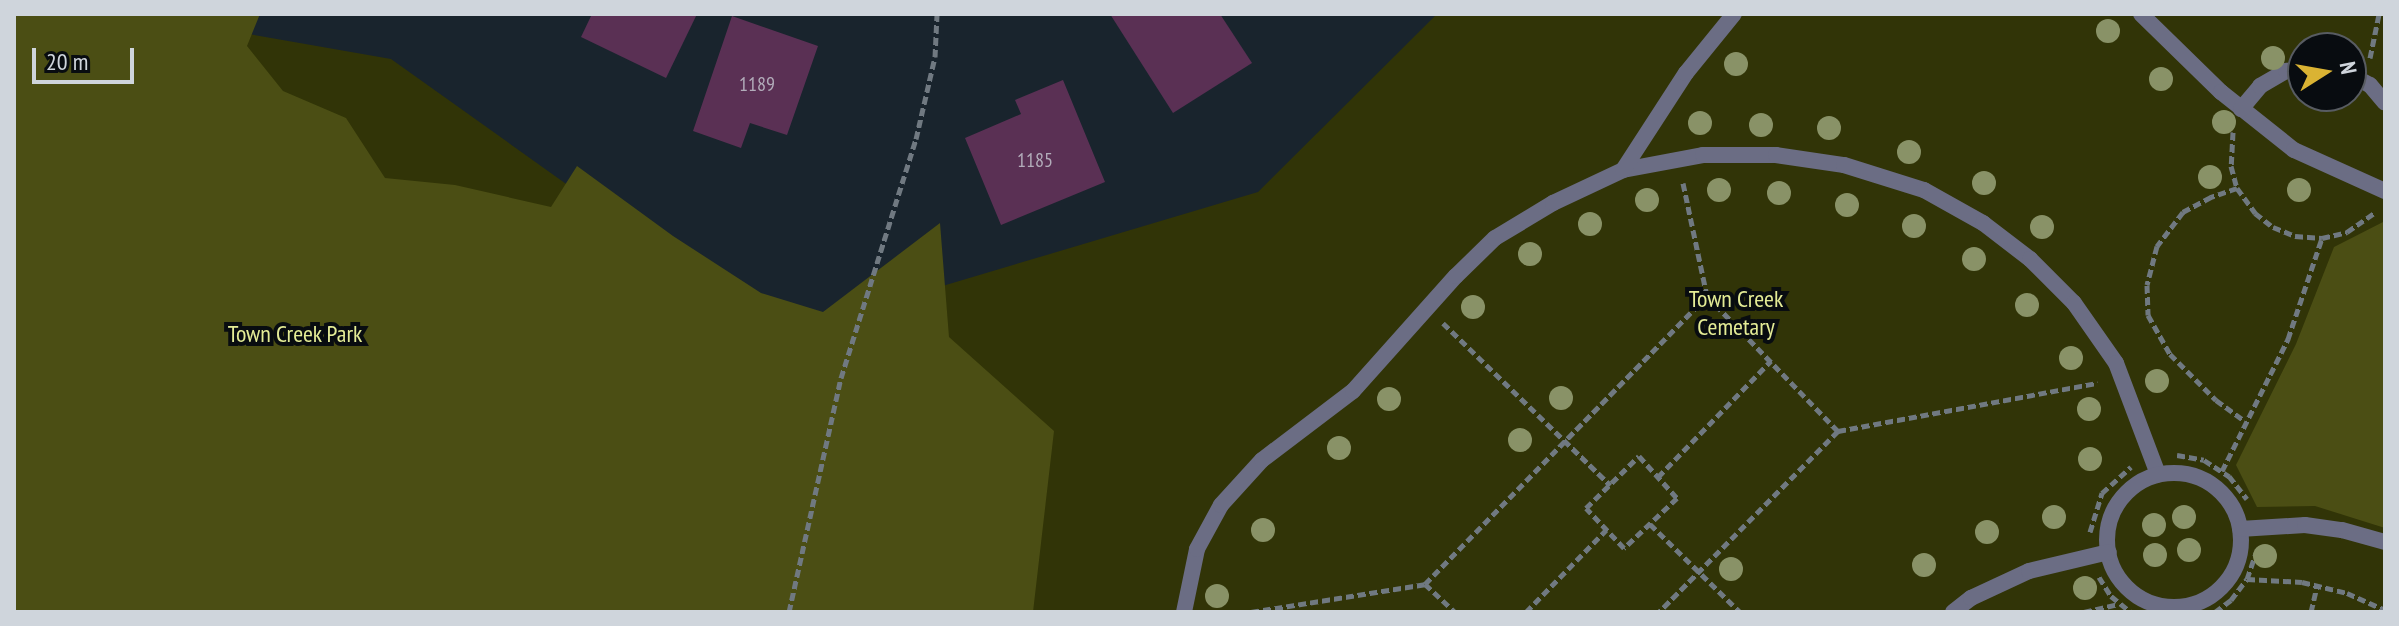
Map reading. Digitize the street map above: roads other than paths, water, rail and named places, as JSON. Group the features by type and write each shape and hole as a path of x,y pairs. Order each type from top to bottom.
{"lane":[{"path":"1623,170 1686,73 1734,14"},
{"path":"2141,14 2241,109 2294,150 2385,191"},
{"path":"2241,109 2260,86 2287,71"},
{"path":"2367,86 2385,103"},
{"path":"1184,612 1197,549 1221,505 1262,460 1353,391 1495,238 1553,203 1623,170 1678,158 1776,155 1844,165 1924,190 1983,223 2030,259 2074,303 2122,378 2158,474"},
{"path":"2175,472 2207,481 2231,504 2240,529 2239,557 2230,576 2216,592 2198,603 2178,607 2156,605 2137,596 2121,582 2109,552 2110,518 2121,498 2138,483 2158,474 2175,472"},
{"path":"2240,529 2305,525 2342,530 2385,542"},
{"path":"1953,612 1971,598 2029,571 2109,552"}],"park label":[{"name":"Town Creek Cemetary","path":"1736,313"},
{"name":"Town Creek Park","path":"295,334"}]}
